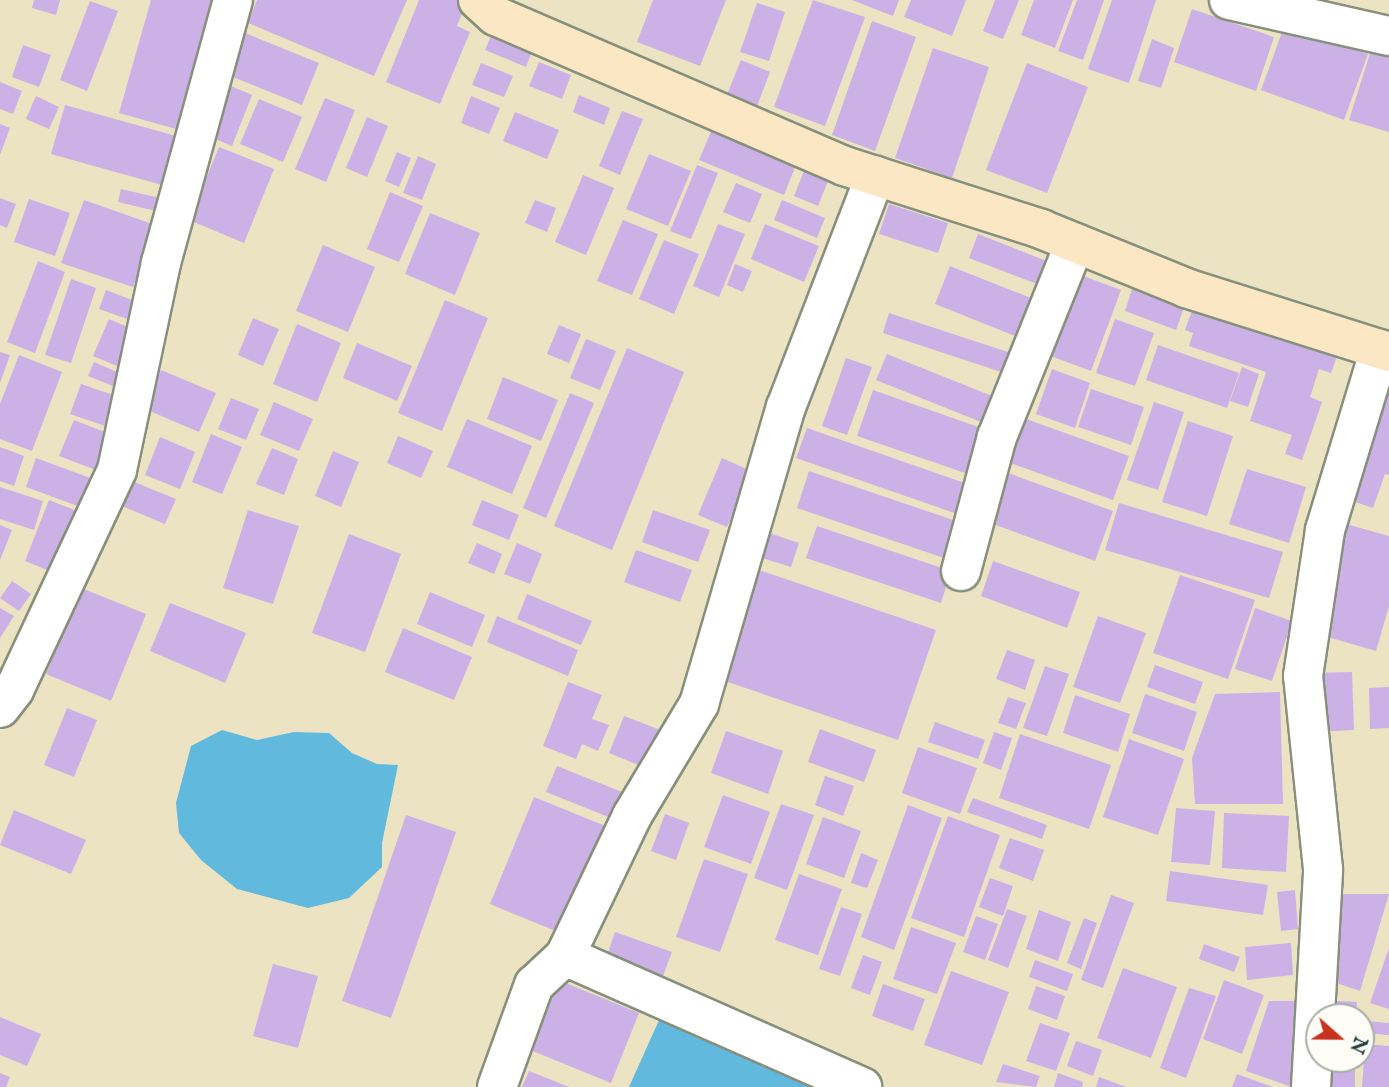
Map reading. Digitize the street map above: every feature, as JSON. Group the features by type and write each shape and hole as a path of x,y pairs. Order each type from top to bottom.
{"street":[{"path":"0,708 14,690 117,470 161,263 233,0"},
{"path":"1229,0 1389,36"},
{"path":"493,5 875,176 1075,243 1186,288 1385,351 1325,530 1303,676 1323,869 1311,1087"},
{"path":"498,1087 534,985 565,956 632,816 699,704 786,407 875,176"},
{"path":"961,571 997,437 1075,243"},
{"path":"565,956 862,1087"}],"water":[{"path":"222,730 257,740 294,732 329,733 352,753 377,764 398,765 382,843 382,867 349,898 308,908 237,889 201,860 179,833 176,803 191,746"},
{"path":"660,1018 826,1087 629,1087"}],"building":[{"path":"34,0 60,0 56,15 32,8"},
{"path":"151,0 212,0 176,129 119,113"},
{"path":"257,0 407,0 374,76 248,23"},
{"path":"419,0 467,0 457,26 470,32 440,104 386,82"},
{"path":"653,0 726,0 700,66 637,42"},
{"path":"813,0 865,17 825,126 774,107"},
{"path":"852,0 899,0 893,16"},
{"path":"911,0 966,0 952,36 904,17"},
{"path":"995,0 1019,0 1003,39 983,31"},
{"path":"1034,0 1073,0 1055,48 1021,35"},
{"path":"1077,0 1104,0 1083,60 1058,51"},
{"path":"1112,0 1156,0 1129,83 1088,69"},
{"path":"90,1 118,11 87,91 60,80"},
{"path":"757,3 785,12 769,61 740,52"},
{"path":"1192,9 1274,37 1256,91 1174,62"},
{"path":"872,21 916,37 875,151 832,135"},
{"path":"496,24 536,41 526,67 485,50"},
{"path":"1285,24 1368,54 1344,120 1261,90"},
{"path":"245,33 319,63 302,105 228,75"},
{"path":"1152,39 1174,48 1161,88 1138,81"},
{"path":"23,45 51,55 39,87 12,77"},
{"path":"933,48 989,67 952,178 895,158"},
{"path":"1371,50 1389,56 1389,132 1349,120"},
{"path":"741,60 770,72 756,109 726,97"},
{"path":"539,62 571,75 562,99 529,86"},
{"path":"481,63 513,76 504,97 472,85"},
{"path":"1027,63 1088,87 1047,193 986,170"},
{"path":"0,82 22,91 13,114 0,109"},
{"path":"224,83 252,95 232,146 203,134"},
{"path":"579,95 610,108 604,125 573,112"},
{"path":"36,96 59,107 49,129 26,119"},
{"path":"471,96 500,108 489,134 461,123"},
{"path":"325,98 355,110 326,182 295,169"},
{"path":"259,99 302,117 283,162 240,144"},
{"path":"65,105 176,136 162,185 51,154"},
{"path":"622,111 643,119 620,175 599,166"},
{"path":"515,112 559,130 547,159 503,141"},
{"path":"367,117 388,126 367,177 346,168"},
{"path":"716,120 800,155 784,195 699,160"},
{"path":"0,124 10,128 0,155"},
{"path":"219,147 274,169 244,243 189,220"},
{"path":"397,152 411,158 399,187 385,181"},
{"path":"649,154 691,171 668,226 626,209"},
{"path":"418,156 436,164 422,200 403,193"},
{"path":"808,161 832,171 818,206 794,196"},
{"path":"697,165 718,173 691,239 670,231"},
{"path":"583,175 614,188 586,255 555,242"},
{"path":"736,183 762,194 750,223 723,212"},
{"path":"121,189 160,198 156,211 118,202"},
{"path":"390,192 423,206 399,262 367,249"},
{"path":"0,198 16,204 7,228 0,225"},
{"path":"29,199 70,213 55,256 14,242"},
{"path":"84,200 155,225 133,287 61,263"},
{"path":"535,200 556,208 547,232 525,223"},
{"path":"782,200 825,218 817,238 774,220"},
{"path":"889,204 948,223 938,253 879,234"},
{"path":"430,213 480,233 455,295 405,274"},
{"path":"623,220 658,234 632,295 597,281"},
{"path":"718,224 745,234 719,297 693,286"},
{"path":"765,224 819,246 804,282 751,259"},
{"path":"978,234 1054,264 1045,287 969,258"},
{"path":"664,240 699,254 674,314 639,299"},
{"path":"323,245 375,267 348,332 296,311"},
{"path":"38,261 65,272 35,353 7,342"},
{"path":"735,264 752,271 743,292 727,285"},
{"path":"950,266 1036,300 1020,338 935,304"},
{"path":"1078,274 1121,290 1091,371 1048,355"},
{"path":"71,279 96,288 71,363 45,355"},
{"path":"1133,286 1185,305 1176,330 1125,311"},
{"path":"106,290 140,303 133,321 99,309"},
{"path":"445,300 488,318 442,431 398,413"},
{"path":"1194,305 1338,353 1331,373 1319,369 1310,397 1322,402 1302,460 1285,454 1292,435 1250,421 1266,372 1189,346 1193,333 1185,330"},
{"path":"889,313 1014,354 1007,374 883,333"},
{"path":"253,318 279,329 263,366 238,355"},
{"path":"109,319 137,331 122,368 93,356"},
{"path":"1115,319 1154,333 1135,386 1096,373"},
{"path":"297,324 341,343 317,402 273,384"},
{"path":"559,325 581,334 569,363 547,354"},
{"path":"586,339 616,351 600,390 570,378"},
{"path":"357,343 412,366 397,401 343,378"},
{"path":"1158,345 1239,373 1227,408 1146,380"},
{"path":"627,348 684,372 612,550 554,526"},
{"path":"0,352 10,355 0,383"},
{"path":"887,354 1002,400 991,426 876,380"},
{"path":"19,355 62,372 32,451 0,439 0,404"},
{"path":"846,358 872,367 847,435 822,426"},
{"path":"94,362 124,375 118,388 88,376"},
{"path":"1389,366 1389,475 1385,474 1373,508 1344,498"},
{"path":"1242,367 1259,374 1248,407 1230,401"},
{"path":"1052,369 1090,383 1075,428 1036,414"},
{"path":"161,370 216,393 199,432 145,409"},
{"path":"503,377 558,400 541,441 487,419"},
{"path":"81,384 122,398 111,428 70,414"},
{"path":"1091,389 1144,407 1131,445 1078,427"},
{"path":"873,390 987,430 971,475 857,436"},
{"path":"570,393 594,403 546,518 523,508"},
{"path":"231,398 259,409 246,440 218,429"},
{"path":"274,402 313,419 299,451 260,435"},
{"path":"1154,402 1184,412 1158,490 1127,480"},
{"path":"1018,416 1129,456 1113,500 1002,460"},
{"path":"467,419 532,446 512,494 447,467"},
{"path":"74,420 115,436 101,472 59,456"},
{"path":"1188,421 1233,436 1207,516 1162,502"},
{"path":"807,428 976,487 966,517 796,458"},
{"path":"211,434 242,447 222,494 192,482"},
{"path":"398,436 433,451 421,478 387,463"},
{"path":"160,437 195,452 180,489 145,475"},
{"path":"0,447 24,456 14,486 0,481"},
{"path":"272,448 298,459 284,495 256,484"},
{"path":"333,451 359,462 341,507 315,496"},
{"path":"36,458 93,479 83,508 26,487"},
{"path":"722,458 751,471 727,527 698,515"},
{"path":"997,469 1113,511 1095,561 979,519"},
{"path":"1247,469 1306,487 1289,543 1229,524"},
{"path":"809,471 956,521 944,558 797,508"},
{"path":"132,481 176,499 165,524 122,506"},
{"path":"0,487 43,501 34,530 0,519"},
{"path":"49,500 77,511 52,572 25,561"},
{"path":"482,500 519,515 509,540 472,525"},
{"path":"1119,503 1283,552 1269,598 1105,550"},
{"path":"248,510 299,526 273,604 223,588"},
{"path":"653,510 710,530 698,562 642,542"},
{"path":"1346,524 1389,536 1389,606 1376,651 1314,633"},
{"path":"0,525 12,530 0,560"},
{"path":"817,526 951,571 941,603 806,558"},
{"path":"769,533 799,543 791,567 762,558"},
{"path":"349,534 401,554 365,652 312,633"},
{"path":"477,543 502,554 494,574 468,563"},
{"path":"517,543 542,554 530,584 504,574"},
{"path":"636,550 692,570 680,602 624,582"},
{"path":"993,561 1080,592 1067,628 981,596"},
{"path":"756,569 936,630 898,740 719,679"},
{"path":"1180,575 1255,600 1228,679 1153,653"},
{"path":"12,581 31,594 19,611 0,598"},
{"path":"81,588 146,614 111,701 46,674"},
{"path":"430,592 485,615 472,647 417,624"},
{"path":"527,594 592,621 581,645 517,619"},
{"path":"170,603 246,633 225,683 150,651"},
{"path":"0,608 14,616 0,638"},
{"path":"1255,608 1292,621 1272,681 1235,669"},
{"path":"497,616 578,650 568,676 487,642"},
{"path":"1098,616 1146,633 1120,703 1073,687"},
{"path":"403,628 472,657 454,700 385,672"},
{"path":"1007,650 1035,660 1025,690 996,679"},
{"path":"1155,665 1203,682 1195,704 1147,687"},
{"path":"1045,666 1069,674 1047,736 1023,728"},
{"path":"1352,672 1354,730 1315,732 1313,673"},
{"path":"568,682 602,695 592,719 609,725 598,751 582,744 576,759 543,746"},
{"path":"1389,687 1389,728 1370,729 1369,688"},
{"path":"1280,692 1283,804 1195,804 1192,758 1215,694"},
{"path":"1145,694 1197,712 1184,751 1132,733"},
{"path":"1075,695 1130,714 1118,752 1063,733"},
{"path":"1008,697 1026,703 1016,729 998,723"},
{"path":"67,708 97,720 74,777 44,765"},
{"path":"624,716 663,731 648,769 609,753"},
{"path":"935,722 985,740 978,759 928,742"},
{"path":"820,729 876,750 864,782 808,762"},
{"path":"726,731 783,751 768,794 711,773"},
{"path":"994,732 1012,738 1001,770 983,763"},
{"path":"1020,734 1111,765 1089,829 999,798"},
{"path":"1129,739 1184,759 1158,835 1103,817"},
{"path":"918,747 977,768 960,814 902,793"},
{"path":"557,766 622,792 611,818 546,792"},
{"path":"825,776 854,786 843,816 815,805"},
{"path":"723,795 770,812 751,864 704,847"},
{"path":"534,797 608,827 563,934 490,904"},
{"path":"973,798 1047,825 1042,839 967,812"},
{"path":"781,804 814,815 787,890 754,878"},
{"path":"908,805 942,818 894,950 861,937"},
{"path":"1176,808 1215,811 1210,865 1171,862"},
{"path":"14,810 86,840 71,874 0,845"},
{"path":"1224,813 1289,816 1286,872 1222,868"},
{"path":"665,814 689,823 676,860 651,851"},
{"path":"406,815 456,832 391,1018 342,1001"},
{"path":"948,816 1000,835 964,937 911,918"},
{"path":"823,817 861,831 844,878 806,864"},
{"path":"1010,838 1044,850 1033,881 999,868"},
{"path":"861,853 878,860 867,888 851,883"},
{"path":"704,859 748,874 720,952 676,937"},
{"path":"1170,871 1268,885 1263,915 1166,901"},
{"path":"799,874 842,889 818,955 775,940"},
{"path":"990,878 1013,886 1003,916 979,907"},
{"path":"1295,890 1298,929 1281,931 1277,892"},
{"path":"1329,894 1389,894 1360,991 1328,980"},
{"path":"1111,895 1134,903 1103,988 1081,980"},
{"path":"841,907 862,914 840,976 819,969"},
{"path":"1007,909 1027,916 1008,968 988,960"},
{"path":"1039,910 1071,922 1058,961 1026,949"},
{"path":"976,916 998,924 985,960 963,952"},
{"path":"1084,918 1097,923 1081,969 1067,963"},
{"path":"911,927 956,943 937,994 893,979"},
{"path":"615,932 672,952 660,984 604,964"},
{"path":"1291,943 1293,975 1247,980 1245,947"},
{"path":"1204,944 1240,957 1234,972 1199,959"},
{"path":"1389,948 1389,1009 1370,1003"},
{"path":"863,955 882,962 870,995 851,988"},
{"path":"1035,960 1073,974 1067,991 1029,977"},
{"path":"273,964 318,976 298,1048 253,1036"},
{"path":"1123,968 1177,987 1151,1058 1097,1038"},
{"path":"951,971 1009,992 982,1065 924,1045"},
{"path":"551,977 639,1013 611,1083 523,1047"},
{"path":"1224,980 1264,995 1242,1054 1203,1039"},
{"path":"883,984 925,999 913,1031 872,1016"},
{"path":"1036,986 1065,996 1057,1020 1028,1009"},
{"path":"1189,988 1216,996 1186,1078 1160,1068"},
{"path":"1319,1000 1357,1002 1357,1003 1319,1003"},
{"path":"1269,1001 1296,1001 1292,1087 1246,1071"},
{"path":"0,1017 41,1034 27,1066 0,1055"},
{"path":"1375,1022 1389,1023 1389,1035 1375,1034"},
{"path":"1040,1023 1070,1033 1056,1071 1026,1061"},
{"path":"1076,1041 1102,1050 1093,1076 1067,1066"},
{"path":"1375,1045 1389,1046 1389,1087 1362,1087 1363,1073 1375,1073"},
{"path":"1003,1064 1040,1076 1036,1087 996,1082"},
{"path":"529,1071 569,1087 522,1087"},
{"path":"0,1073 10,1077 6,1087 0,1087"},
{"path":"1058,1073 1083,1082 1082,1087 1054,1087"},
{"path":"1318,1073 1355,1073 1355,1087 1317,1087"},
{"path":"1237,1074 1273,1087 1232,1087"},
{"path":"1099,1077 1126,1087 1096,1087"}]}
